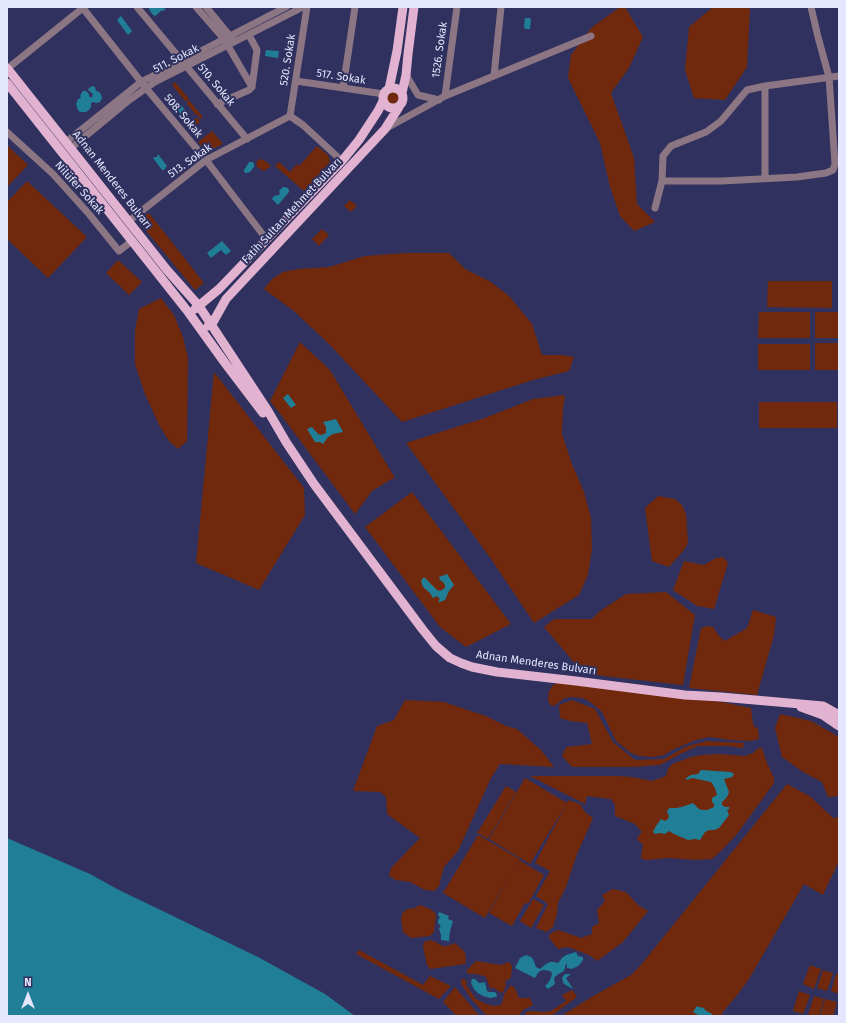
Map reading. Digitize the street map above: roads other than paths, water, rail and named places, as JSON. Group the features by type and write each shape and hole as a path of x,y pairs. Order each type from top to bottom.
{"main road":[{"name":"Fatih Sultan Mehmet Bulvarı","path":"189,313 219,289 268,240 342,161 359,140 385,95 397,51 403,7"},
{"name":"Fatih Sultan Mehmet Bulvarı","path":"203,331 212,324 226,299 385,130 403,101 402,93 406,75 414,7"},
{"name":"Adnan Menderes Bulvarı","path":"7,68 167,270 199,306 314,484 423,630 436,646 450,658 472,667 497,672 685,695 823,706 839,714"},
{"name":"Adnan Menderes Bulvarı","path":"7,83 203,331 286,442"},
{"path":"399,107 390,108 387,106 385,95 395,88 402,93"},
{"name":"Adnan Menderes Bulvarı","path":"794,704 823,715 839,726"}],"street":[{"name":"510. Sokak","path":"137,7 247,139"},
{"path":"196,7 229,41"},
{"path":"206,7 229,41 252,87"},
{"name":"511. Sokak","path":"68,145 141,82 184,64 229,41 286,7"},
{"name":"511. Sokak","path":"229,41 249,34 303,7"},
{"name":"520. Sokak","path":"290,116 307,7"},
{"path":"343,88 355,7"},
{"name":"1526. Sokak","path":"442,98 457,7"},
{"path":"494,76 501,7"},
{"path":"662,181 722,181 814,175 833,170 835,164 829,77 818,37 812,7"},
{"path":"7,68 83,8"},
{"name":"508. Sokak","path":"83,8 141,82 206,160 268,240"},
{"path":"217,104 250,90 252,87 257,50 249,34"},
{"path":"385,130 442,98 591,36"},
{"name":"511. Sokak","path":"68,145 146,88 184,64"},
{"path":"406,75 418,95 442,98"},
{"path":"655,208 662,181 663,156 671,146 706,132 721,121 747,90 765,86 839,76"},
{"name":"517. Sokak","path":"296,81 385,95"},
{"path":"764,178 765,86"},
{"path":"290,116 303,125 342,161"},
{"name":"513. Sokak","path":"129,221 206,160 290,116"},
{"name":"Nilüfer Sokak","path":"7,132 53,174 89,214 119,251 132,241"}],"water":[{"path":"148,7 161,7 166,10 161,11 155,16"},
{"path":"121,16 132,31 128,35 117,20"},
{"path":"525,18 530,18 531,20 530,29 525,29 524,27"},
{"path":"266,50 279,51 278,58 265,56"},
{"path":"92,86 95,87 96,91 101,94 102,98 100,102 91,103 91,107 86,112 80,112 76,104 78,99 81,98 80,96 83,91 86,91 90,97 92,97 93,94 88,89"},
{"path":"181,105 189,115 184,118 176,108"},
{"path":"158,154 167,166 164,170 162,170 153,158 157,157"},
{"path":"249,162 253,162 254,167 250,172 246,173 244,170"},
{"path":"283,187 288,188 289,192 278,205 272,199 274,196 279,195 279,191"},
{"path":"222,241 231,251 226,255 221,250 211,258 207,253"},
{"path":"288,394 296,405 291,408 283,398"},
{"path":"336,419 343,432 333,434 328,437 323,444 320,442 315,442 307,429 312,427 318,434 321,435 326,433 326,427 323,422"},
{"path":"447,574 454,585 449,591 445,600 438,602 440,599 437,596 433,598 423,587 421,581 424,577 437,590 440,591 445,588 445,585 439,577"},
{"path":"701,770 731,772 734,774 732,777 724,779 729,792 727,797 722,802 722,805 729,807 727,810 729,815 719,828 705,832 700,840 688,840 669,831 665,834 655,834 653,832 661,819 665,821 668,819 668,809 693,803 699,809 703,810 714,807 712,798 717,795 711,782 692,778 687,780 686,778 691,775 698,774"},
{"path":"7,838 90,874 119,890 258,957 325,994 355,1016 7,1016"},
{"path":"439,912 449,916 448,919 453,921 449,941 441,940 439,928 441,926 438,923 440,918 438,915"},
{"path":"576,952 578,956 583,957 581,963 572,969 567,968 566,964 564,971 555,977 555,984 548,989 545,986 551,978 552,973 550,971 540,971 535,978 515,968 520,958 526,955 533,959 536,967 540,969 550,962 558,963 566,955"},
{"path":"565,974 571,974 566,978 573,989 564,984 562,978"},
{"path":"472,979 475,979 479,983 485,982 487,991 496,993 497,996 490,998 478,993 472,985"},
{"path":"697,1006 704,1008 712,1014 712,1016 700,1016 693,1012"}]}
